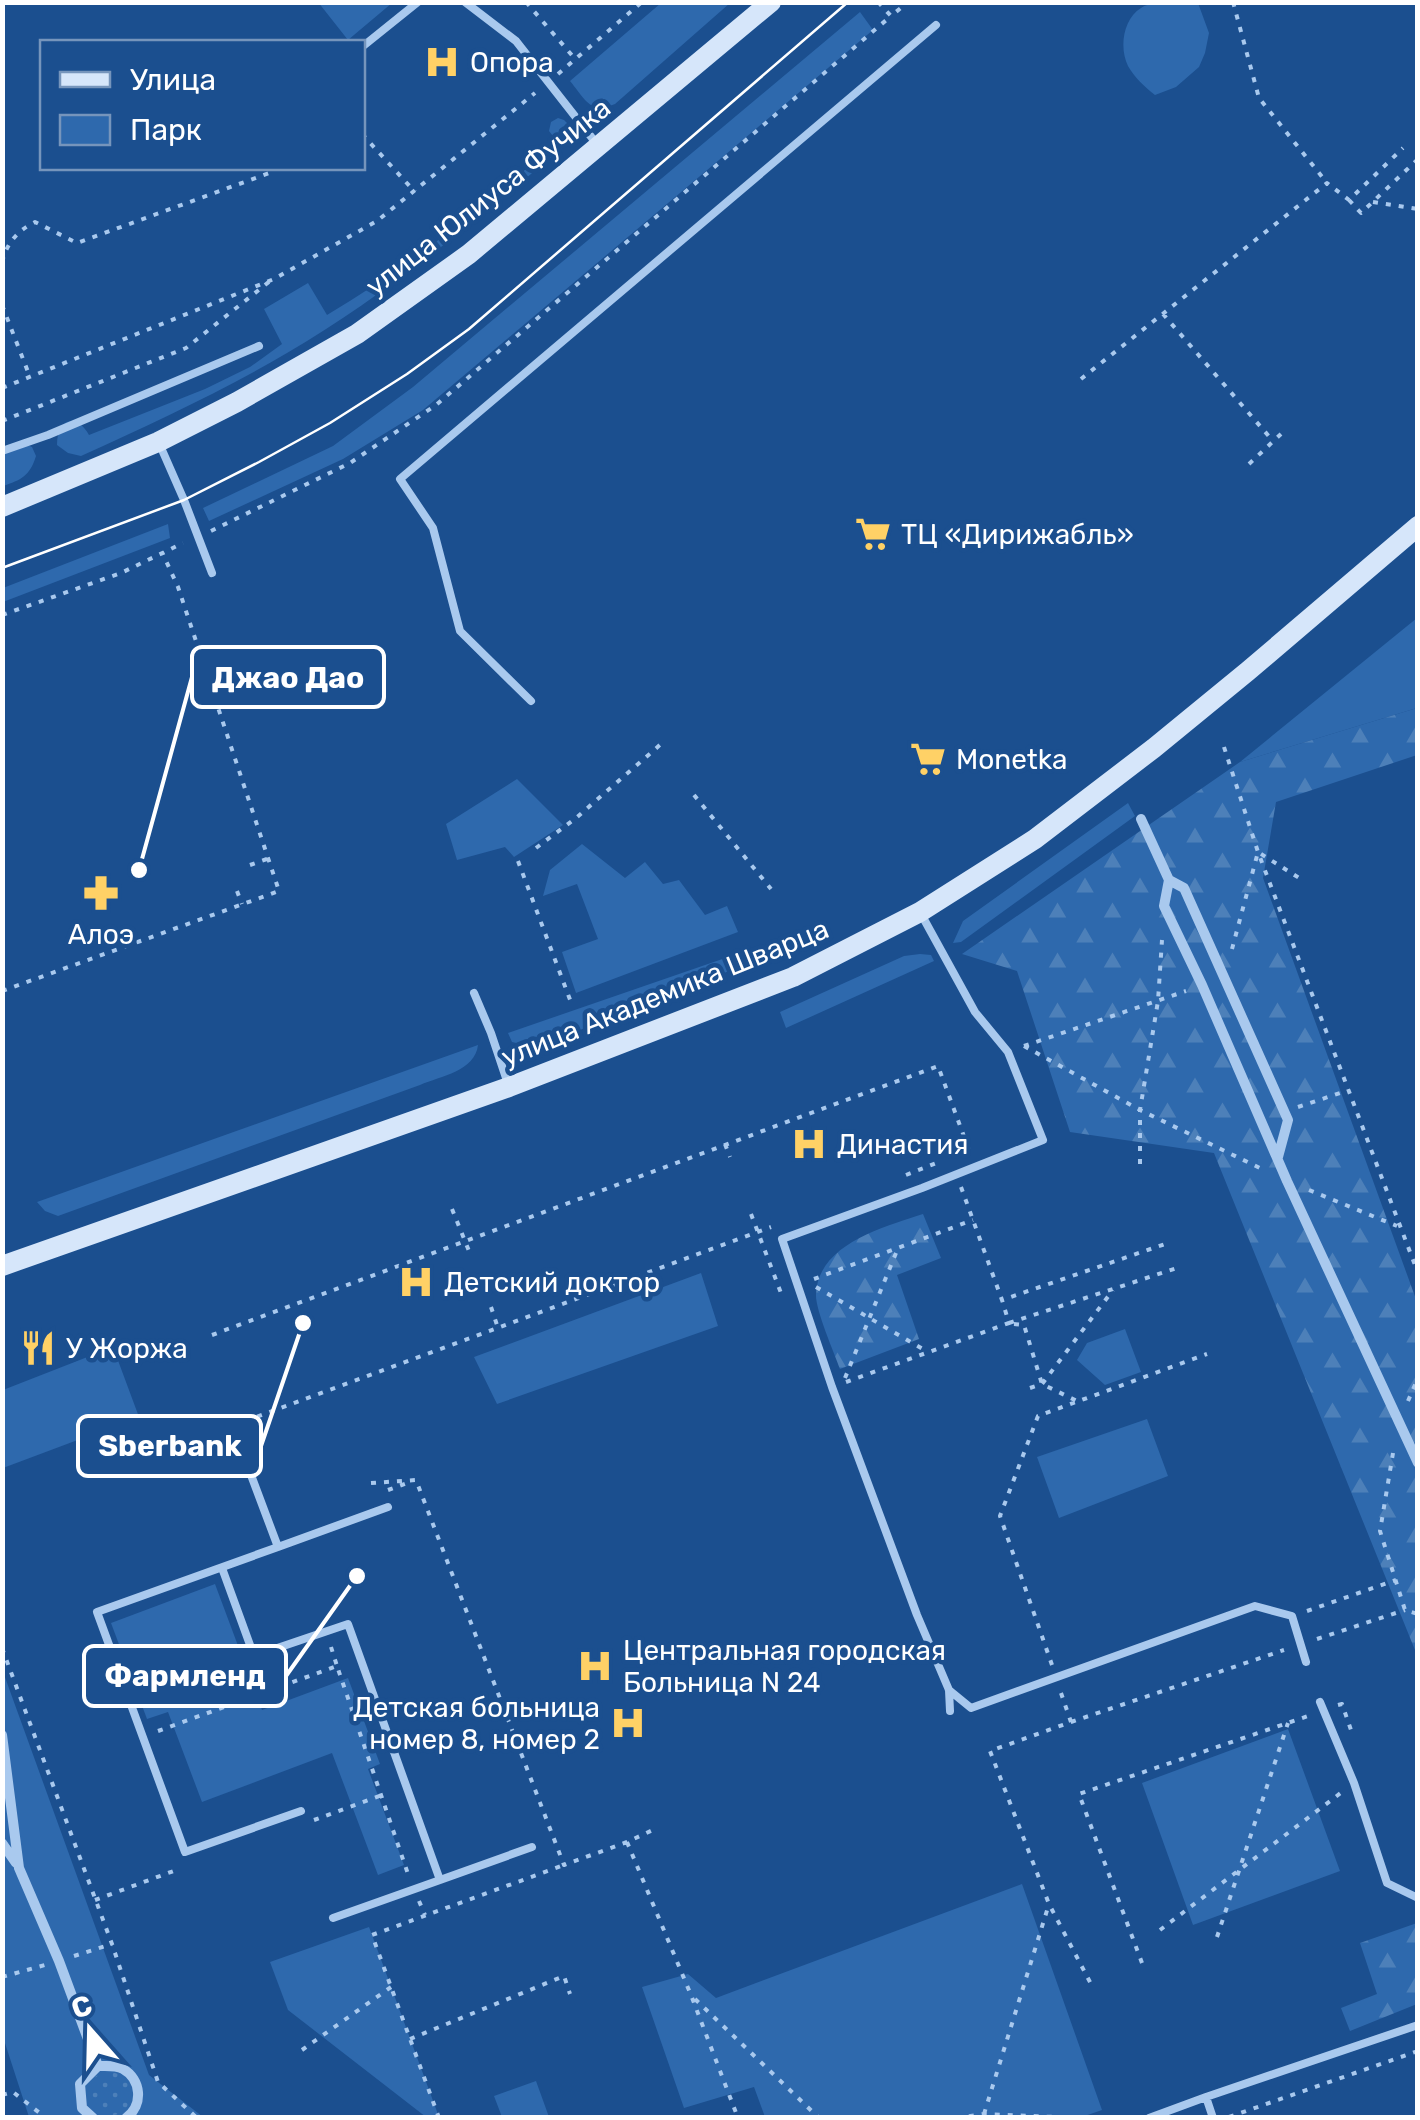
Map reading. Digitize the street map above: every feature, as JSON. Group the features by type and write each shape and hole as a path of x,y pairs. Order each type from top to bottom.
{"street":[{"name":"улица Юлиуса Фучика","path":"2,508 158,442 358,334 468,254 771,2"},
{"name":"улица Академика Шварца","path":"2,1266 509,1088 793,976 920,912 1035,839 1154,748 1418,526"},
{"path":"1140,819 1169,880 1164,906 1418,1463"},
{"path":"1169,880 1184,888 1288,1120 1277,1158"},
{"path":"2,1735 19,1868"},
{"path":"2,1842 19,1868 59,1961 98,2066"},
{"path":"93,2118 82,2108 80,2084 98,2066 120,2066 135,2079 139,2093 134,2112 126,2118"}],"lane":[{"path":"365,45 418,2"},
{"path":"465,2 516,42 598,146"},
{"path":"531,701 460,631 433,528 400,478 936,25"},
{"path":"2,451 259,346"},
{"path":"158,442 212,573"},
{"path":"920,912 975,1012 1008,1052 1043,1140 782,1239 832,1387 949,1690 950,1710"},
{"path":"474,993 509,1088"},
{"path":"236,1435 278,1547"},
{"path":"301,1810 185,1852 97,1612 388,1507"},
{"path":"222,1568 254,1656 348,1624 440,1880"},
{"path":"949,1690 970,1708 1255,1606 1292,1616 1306,1662"},
{"path":"1322,1706 1354,1783 1387,1883 1418,1898"},
{"path":"334,1918 532,1847"},
{"path":"1149,2118 1418,2025"},
{"path":"1206,2097 1213,2118"}],"path":[{"path":"526,2 576,60"},
{"path":"2,388 274,278 377,221 642,2"},
{"path":"878,2 890,16"},
{"path":"2,616 120,573 198,537 350,463 436,405 908,2"},
{"path":"1234,2 1259,98 1327,183 1361,213 1418,159"},
{"path":"365,137 415,192"},
{"path":"1349,200 1403,148"},
{"path":"2,262 16,234 34,222 76,243 274,170"},
{"path":"1081,379 1327,183"},
{"path":"1373,202 1418,209"},
{"path":"2,421 186,348 274,278"},
{"path":"2,305 30,377"},
{"path":"1163,314 1272,441"},
{"path":"1249,464 1281,434"},
{"path":"2,990 279,891 178,587 162,552"},
{"path":"536,848 661,744"},
{"path":"1224,747 1258,852 1418,1273"},
{"path":"694,795 771,890"},
{"path":"1258,852 1304,880"},
{"path":"1224,977 1258,852"},
{"path":"250,865 267,859"},
{"path":"518,860 572,1005"},
{"path":"237,891 242,904"},
{"path":"1140,1164 1140,1110 1158,1001 1164,906"},
{"path":"1202,985 1024,1046 1140,1110 1287,1181 1400,1227"},
{"path":"212,1334 938,1066 969,1150 899,1178"},
{"path":"1284,1112 1348,1090"},
{"path":"725,1144 730,1157"},
{"path":"957,1175 1009,1324"},
{"path":"452,1209 469,1251"},
{"path":"807,1282 973,1220"},
{"path":"240,1422 776,1225"},
{"path":"1002,1300 1168,1244"},
{"path":"843,1383 898,1248"},
{"path":"843,1383 1177,1268"},
{"path":"807,1282 813,1298"},
{"path":"807,1282 928,1352"},
{"path":"1030,1388 1042,1384 1114,1289"},
{"path":"491,1307 498,1328"},
{"path":"1009,1324 1024,1325 1042,1384 1077,1401"},
{"path":"1071,1722 1000,1516 1038,1416 1206,1354"},
{"path":"837,1366 843,1383"},
{"path":"1405,1610 1380,1531 1399,1420 1418,1378"},
{"path":"196,1433 225,1426"},
{"path":"371,1483 416,1480 564,1865"},
{"path":"1292,1616 1396,1580"},
{"path":"1090,1984 1049,1904 990,1751 1405,1610 1418,1614"},
{"path":"326,1632 404,1865 425,1916"},
{"path":"2,1648 158,2082 197,2118"},
{"path":"144,1736 337,1666"},
{"path":"1142,1964 1079,1794 1288,1722 1322,1706 1342,1704 1354,1740"},
{"path":"1217,1936 1288,1722"},
{"path":"1160,1930 1354,1783"},
{"path":"308,1822 382,1795"},
{"path":"439,2118 372,1935 656,1828"},
{"path":"627,1842 738,2118"},
{"path":"95,1900 179,1869"},
{"path":"984,2114 1049,1904"},
{"path":"410,2040 564,1976 570,1994"},
{"path":"302,2050 391,1987"},
{"path":"691,1995 819,2118"},
{"path":"1228,2118 1418,2051"},
{"path":"2,2095 14,2092 46,2118"},
{"path":"956,2118 984,2114 1079,2118"}],"green space":[{"path":"318,2 392,2 392,3 348,40"},
{"path":"1156,2 1198,3 1209,33 1199,67 1176,87 1155,95 1128,66 1123,43 1130,19"},
{"path":"661,3 730,3 615,104 600,108 589,103 570,81"},
{"path":"860,12 873,30 423,410 343,459 209,521 203,508 333,446 413,387"},
{"path":"558,118 570,126 569,142 432,254 325,330 211,394 81,456 57,445 60,429 68,422 79,423 89,435 250,367 282,344 264,309 308,283 327,315 358,296 475,212 557,141 549,131 551,122"},
{"path":"21,442 32,447 34,463 24,476 3,486 4,454"},
{"path":"168,524 170,538 3,602 3,588"},
{"path":"1417,618 1417,708 1240,762"},
{"path":"1417,708 1417,755 1276,802 1263,878 1417,1302 1417,1655 1214,1153 1070,1132 1017,971 962,954 1240,762"},
{"path":"517,779 563,825 514,857 505,847 457,860 446,824"},
{"path":"1128,803 1135,816 961,942 953,943 963,921"},
{"path":"582,844 625,878 645,862 663,884 679,880 705,915 727,906 738,932 576,993 562,952 598,939 577,884 543,896 550,870"},
{"path":"763,945 760,956 655,1006 529,1046 512,1042 508,1033"},
{"path":"931,955 934,961 786,1028 780,1012 904,956"},
{"path":"478,1045 471,1061 447,1075 58,1216 45,1211 37,1202"},
{"path":"923,1214 941,1258 897,1275 919,1339 840,1369 816,1301 820,1277 828,1262 856,1240"},
{"path":"701,1273 718,1326 497,1404 474,1357"},
{"path":"1125,1329 1141,1372 1105,1385 1077,1360 1087,1343"},
{"path":"113,1347 139,1417 3,1468 3,1390"},
{"path":"1147,1419 1168,1476 1059,1518 1037,1457"},
{"path":"215,1584 262,1710 348,1678 380,1764 368,1769 404,1865 378,1875 332,1753 202,1802 168,1712 147,1719 111,1623"},
{"path":"2,1669 149,2075 203,2117 29,2117 3,2037"},
{"path":"1288,1729 1340,1871 1193,1925 1142,1783"},
{"path":"1022,1884 1102,2110 1079,2118 765,2117 754,2087 684,2108 642,1987 688,1974 716,1998"},
{"path":"1417,1923 1417,2004 1350,2031 1341,2008 1377,1994 1360,1943"},
{"path":"369,1927 439,2117 426,2117 288,2010 270,1962"},
{"path":"109,2072 125,2078 131,2094 125,2110 109,2116 93,2110 87,2094 93,2078"},
{"path":"536,2081 549,2117 502,2117 494,2096"}],"tram line":[{"path":"2,568 184,500 330,423 407,374 469,329 848,2"}],"place":[{"name":"Опора","path":"442,62"},
{"name":"ТЦ «Дирижабль»","path":"873,534"},
{"name":"Monetka","path":"928,759"},
{"name":"Джао Дао","path":"139,870"},
{"name":"Алоэ","path":"101,893"},
{"name":"Династия","path":"809,1144"},
{"name":"Детский доктор","path":"416,1282"},
{"name":"Sberbank","path":"303,1323"},
{"name":"У Жоржа","path":"38,1348"},
{"name":"Фармленд","path":"357,1576"},
{"name":"Центральная городская Больница N 24","path":"595,1666"},
{"name":"Детская больница номер 8, номер 2","path":"628,1723"}]}
